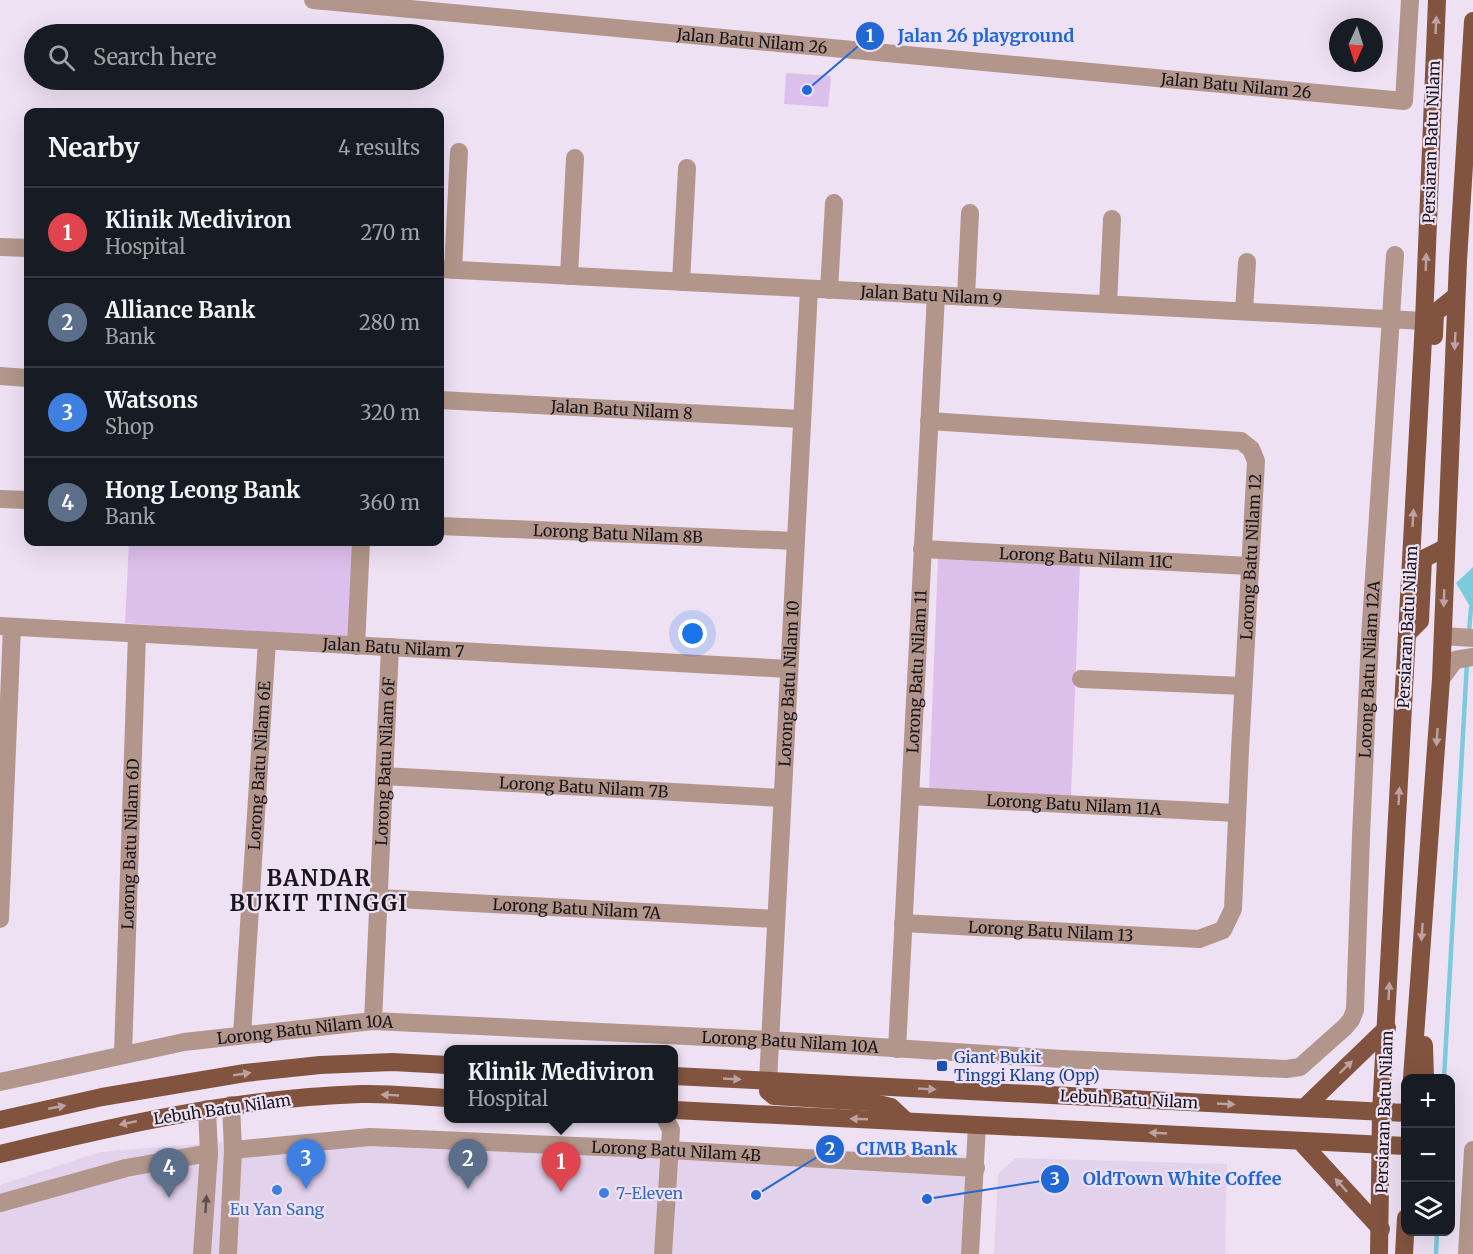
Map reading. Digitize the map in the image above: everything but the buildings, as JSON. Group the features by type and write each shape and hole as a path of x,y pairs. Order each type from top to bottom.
{"main road":[{"name":"Persiaran Batu Nilam","path":"1379,1254 1381,1112 1424,321 1437,0"},
{"name":"Persiaran Batu Nilam","path":"1412,1074 1441,679 1462,637 1445,548 1456,296 1473,21"},
{"path":"1418,417 1431,402 1435,313 1456,296"},
{"path":"1407,634 1420,621 1424,559 1445,548"},
{"name":"Persiaran Batu Nilam","path":"1420,957 1425,1074"},
{"path":"1305,1107 1387,1028"},
{"name":"Lebuh Batu Nilam","path":"0,1120 102,1097 245,1073 320,1065 392,1062 444,1065"},
{"name":"Lebuh Batu Nilam","path":"678,1076 1401,1113"},
{"path":"768,1081 768,1091 774,1096 870,1102 891,1107 905,1120"},
{"path":"185,1084 225,1091 230,1097 231,1105"},
{"name":"Lebuh Batu Nilam","path":"0,1154 127,1123 231,1105 290,1098 364,1094 444,1098"},
{"name":"Lebuh Batu Nilam","path":"678,1110 1401,1146"},
{"path":"1300,1141 1381,1229"},
{"path":"1404,1254 1405,1236"},
{"path":"1413,1254 1415,1236"}],"street":[{"name":"Jalan Batu Nilam 26","path":"314,0 1404,101 1410,0"},
{"path":"446,270 459,152"},
{"path":"569,276 575,158"},
{"path":"681,282 687,168"},
{"path":"829,290 834,202"},
{"path":"966,297 970,213"},
{"path":"1108,304 1112,219"},
{"path":"0,247 24,248"},
{"name":"Lorong Batu Nilam 12A","path":"1351,1020 1355,1010 1360,836 1370,638 1395,255"},
{"path":"1244,311 1247,262"},
{"name":"Jalan Batu Nilam 9","path":"446,270 1424,321"},
{"name":"Lorong Batu Nilam 10","path":"768,1081 809,289"},
{"name":"Lorong Batu Nilam 11","path":"897,1049 936,295"},
{"path":"0,376 24,378"},
{"name":"Jalan Batu Nilam 8","path":"444,400 802,419"},
{"name":"Lorong Batu Nilam 12","path":"929,421 1241,441 1251,449 1256,461 1233,909 1222,930 1199,939"},
{"path":"0,499 24,500"},
{"name":"Lorong Batu Nilam 8B","path":"444,526 796,541"},
{"path":"356,646 361,546"},
{"name":"Lorong Batu Nilam 11C","path":"922,549 1249,566"},
{"path":"0,919 6,627"},
{"name":"Jalan Batu Nilam 7","path":"6,627 789,669"},
{"name":"Lorong Batu Nilam 6D","path":"123,1054 137,634"},
{"name":"Lorong Batu Nilam 6E","path":"242,1035 267,641"},
{"name":"Lorong Batu Nilam 6F","path":"373,1021 390,647"},
{"path":"1441,679 1467,658"},
{"path":"1081,679 1243,686"},
{"name":"Lorong Batu Nilam 7B","path":"384,776 782,798"},
{"name":"Lorong Batu Nilam 11A","path":"910,796 1237,813"},
{"name":"Lorong Batu Nilam 7A","path":"378,898 776,919"},
{"name":"Lorong Batu Nilam 13","path":"903,923 1199,939"},
{"name":"Lorong Batu Nilam 10A","path":"0,1082 184,1042 373,1021 1292,1069 1300,1067 1351,1020"},
{"path":"228,1254 233,1150 231,1105"},
{"path":"202,1254 209,1153 207,1109"},
{"path":"663,1254 671,1130 667,1123"},
{"path":"970,1254 977,1125"},
{"name":"Lorong Batu Nilam 4B","path":"233,1150 370,1137 670,1150 976,1167"},
{"path":"1467,1254 1473,1150"},
{"path":"0,1203 126,1168 209,1153"}],"shaded area":[{"path":"786,73 831,76 828,107 784,104"},
{"path":"129,546 357,546 351,639 125,623"},
{"path":"938,557 1080,563 1071,796 929,790"},
{"path":"368,1130 974,1156 970,1254 0,1254 0,1185 100,1152"},
{"path":"1016,1158 1227,1164 1225,1254 994,1254 998,1174"}],"water":[{"path":"1473,567 1473,608 1471,608 1456,583"}],"waterway":[{"path":"1469,632 1471,608"},
{"path":"1444,1074 1467,662"},
{"path":"1436,1254 1437,1236"}],"place":[{"name":"Jalan 26 playground","path":"807,90"},
{"name":"Giant Bukit Tinggi Klang (Opp)","path":"942,1066"},
{"name":"Watsons","path":"306,1189"},
{"name":"Alliance Bank","path":"468,1189"},
{"name":"Eu Yan Sang","path":"277,1190"},
{"name":"Klinik Mediviron","path":"561,1192"},
{"name":"7-Eleven","path":"604,1193"},
{"name":"CIMB Bank","path":"756,1195"},
{"name":"Hong Leong Bank","path":"169,1198"},
{"name":"OldTown White Coffee","path":"927,1199"}],"district":[{"name":"BANDAR BUKIT TINGGI","path":"319,890"}]}
